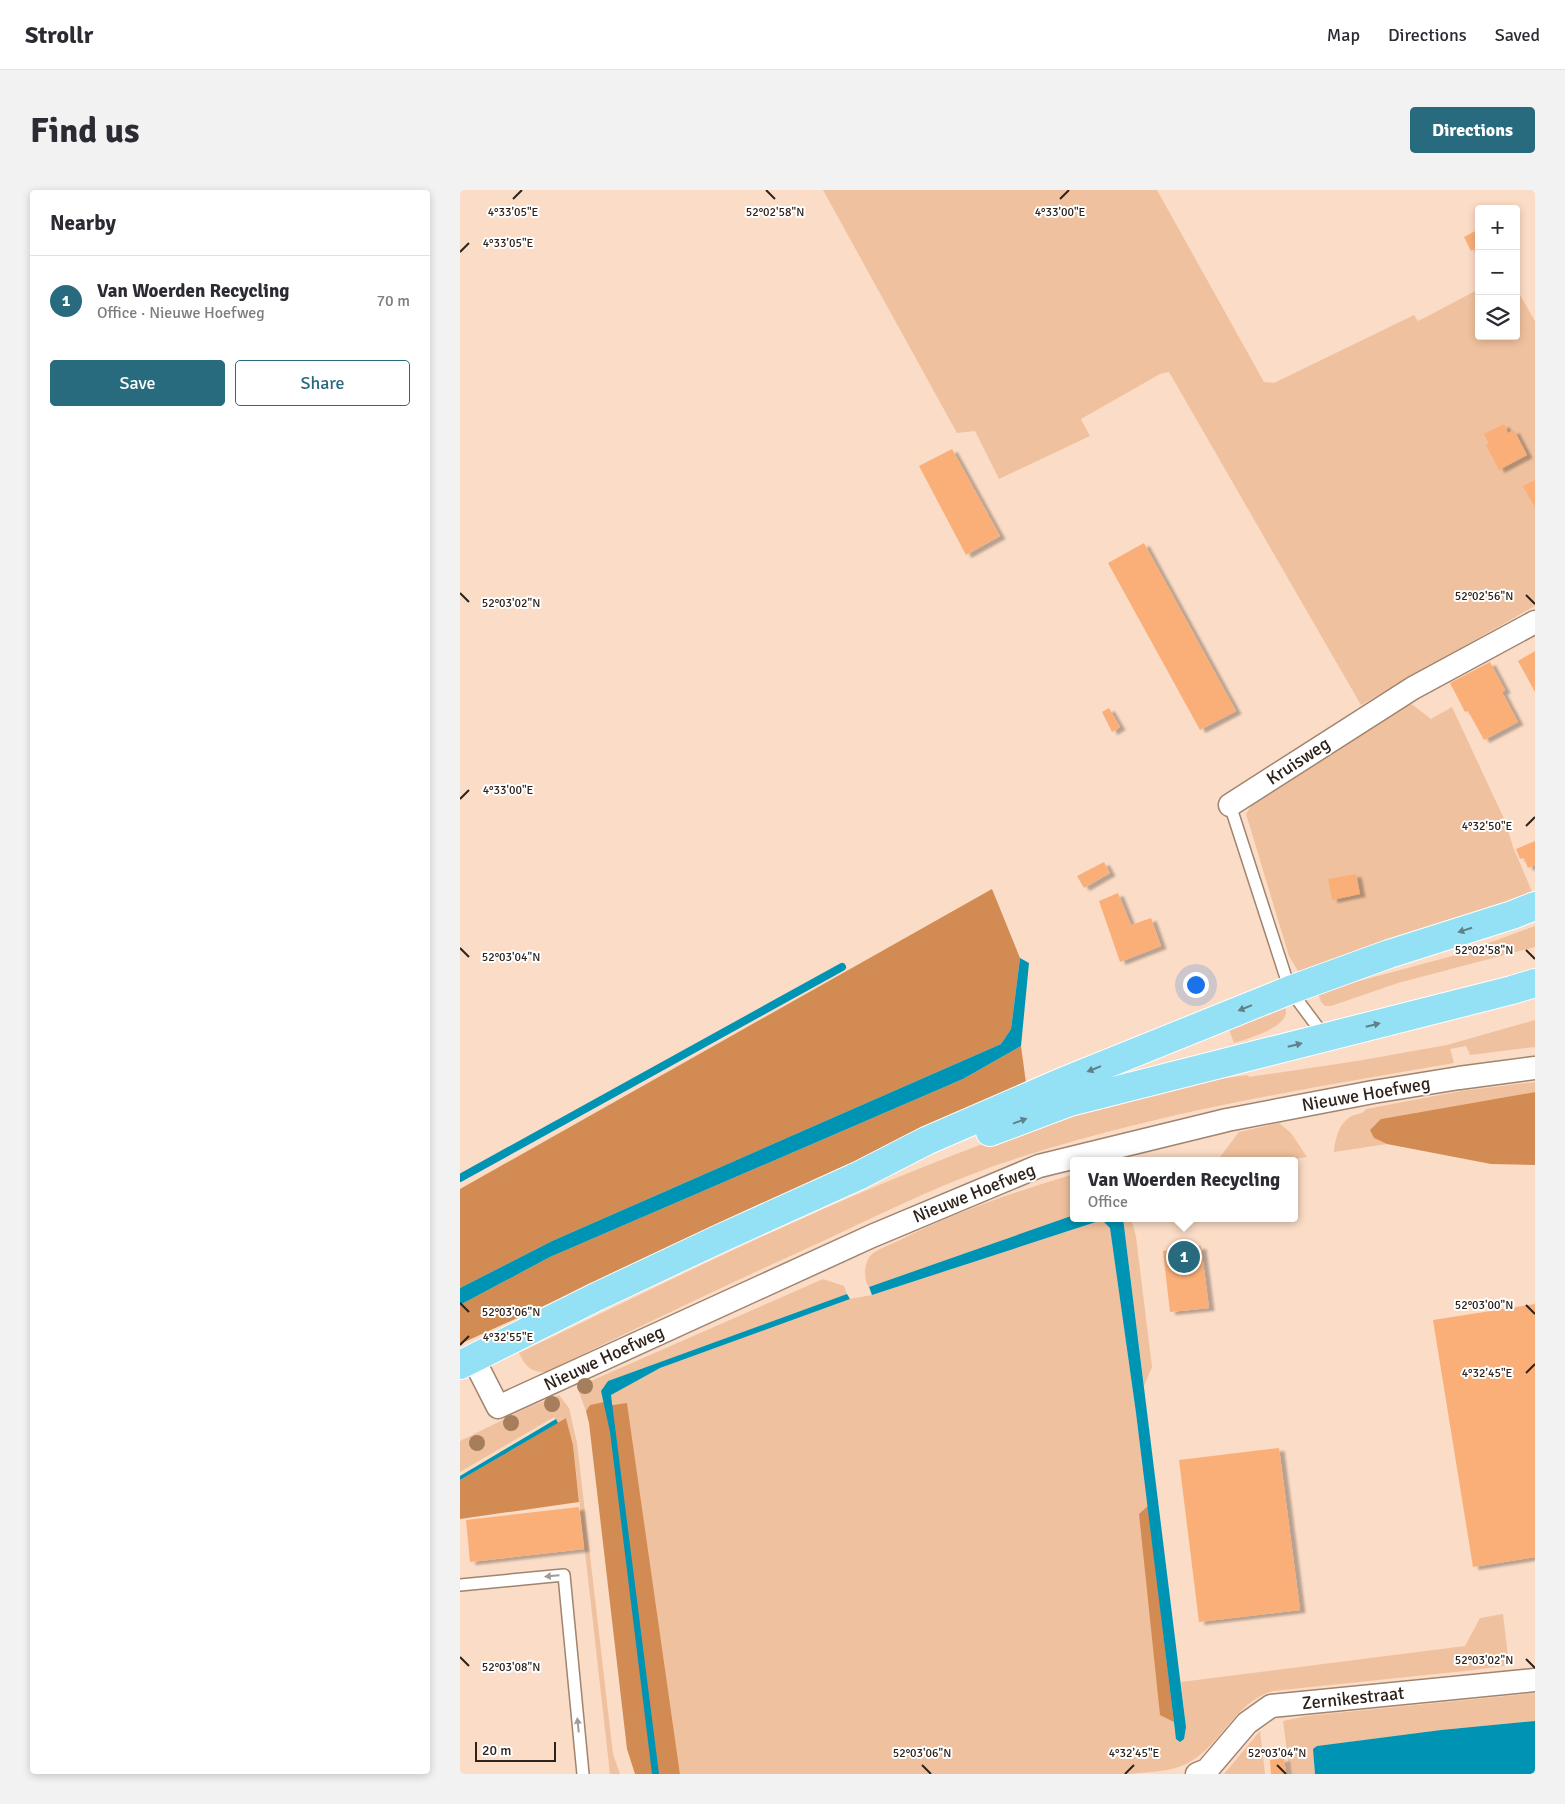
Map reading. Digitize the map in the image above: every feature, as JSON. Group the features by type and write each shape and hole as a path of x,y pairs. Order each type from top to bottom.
{"main road":[{"name":"Nieuwe Hoefweg","path":"467,1362 686,1255 858,1176 926,1141 1062,1082 1290,990 1389,954 1535,906"},
{"name":"Nieuwe Hoefweg","path":"858,1176 932,1154 1070,1102 1535,983"}],"street":[{"name":"Kruisweg","path":"1230,805 1413,688 1535,622"},
{"name":"Nieuwe Hoefweg","path":"1076,1157 1227,1120 1373,1092 1535,1068"},
{"name":"Nieuwe Hoefweg","path":"467,1362 498,1407 872,1236 1039,1166 1070,1158"},
{"name":"Zernikestraat","path":"1197,1774 1207,1770 1248,1723 1271,1706 1535,1680"}],"lane":[{"name":"Kruisweg","path":"1230,805 1290,990 1325,1038"},
{"path":"460,1585 564,1575 583,1774"}],"shaded area":[{"path":"823,190 1157,190 1264,382 1274,383 1414,315 1418,321 1475,291 1475,340 1520,340 1520,295 1535,321 1535,606 1361,705 1169,372 1160,374 1081,419 1090,436 999,479 975,431 957,433"},
{"path":"1407,702 1431,719 1452,707 1506,823 1513,847 1533,894 1299,973 1289,956 1246,814 1258,797"},
{"path":"992,889 1020,958 1011,1029 1001,1044 552,1241 460,1288 460,1189"},
{"path":"1535,926 1535,947 1398,983 1331,1006 1325,1006 1321,1002 1318,992 1456,955"},
{"path":"1284,1004 1286,1012 1284,1018 1273,1028 1234,1043 1227,1024"},
{"path":"1535,1020 1535,1047 1470,1055 1466,1046 1450,1049 1454,1063 1278,1094 1162,1118 1048,1149 991,1167 885,1212 684,1305 547,1372 529,1368 519,1353 673,1278 829,1206 988,1142 1069,1114 1163,1087 1248,1075 1249,1077 1447,1045"},
{"path":"1021,1046 1026,1083 998,1099 460,1344 460,1305 550,1257 963,1079"},
{"path":"1535,1082 1535,1092 1381,1119 1374,1138 1387,1144 1334,1152 1337,1137 1344,1122 1366,1109 1461,1091"},
{"path":"1535,1092 1535,1165 1491,1164 1387,1144 1374,1138 1370,1130 1381,1119"},
{"path":"1279,1123 1291,1133 1307,1157 1220,1157 1239,1132"},
{"path":"1070,1175 1070,1216 869,1287 867,1284 865,1276 867,1262 871,1255 880,1249 962,1212"},
{"path":"1096,1222 1104,1222 1110,1228 1136,1413 1175,1732 1186,1727 1181,1682 1465,1646 1480,1618 1503,1614 1509,1665 1273,1691 1259,1697 1248,1705 1209,1747 1198,1756 1179,1767 1158,1771 1129,1774 680,1774 627,1404 613,1405 610,1395 660,1368 850,1299 872,1295"},
{"path":"1124,1222 1132,1222 1136,1237 1152,1367 1144,1386"},
{"path":"823,1279 844,1286 847,1294 608,1381 601,1391 604,1402 591,1405 586,1411 577,1387"},
{"path":"559,1395 569,1408 577,1443 613,1754 620,1774 610,1774 573,1445 566,1418 558,1423 554,1417 460,1472 460,1441 529,1407"},
{"path":"604,1402 613,1405 627,1403 680,1774 635,1774 627,1749 589,1423 586,1411 590,1405"},
{"path":"566,1418 573,1445 579,1502 460,1519 460,1480"},
{"path":"1148,1506 1174,1722 1160,1715 1139,1514"},
{"path":"1535,1693 1535,1721 1441,1730 1317,1746 1314,1765 1315,1774 1290,1774 1283,1721 1306,1716"},
{"path":"1260,1731 1265,1774 1224,1774"}],"water":[{"path":"1020,958 1029,963 1021,1046 963,1079 550,1257 460,1305 460,1288 552,1241 1001,1044 1011,1029"},
{"path":"1070,1216 1070,1222 1096,1222 872,1295 869,1287"},
{"path":"1104,1222 1123,1222 1186,1727 1184,1739 1180,1742 1176,1739 1136,1413 1110,1228"},
{"path":"847,1294 850,1299 660,1368 611,1395 659,1774 652,1774 610,1432 601,1391 608,1381"},
{"path":"556,1419 558,1423 460,1480 460,1476"},
{"path":"1535,1721 1535,1774 1315,1774 1313,1749 1317,1746 1441,1730"}],"building":[{"path":"1475,231 1475,248 1471,251 1464,237"},
{"path":"1504,424 1508,433 1514,430 1527,455 1499,470 1486,445 1489,444 1484,434"},
{"path":"952,449 1000,536 966,555 919,466"},
{"path":"1535,480 1535,508 1523,486"},
{"path":"1144,543 1236,711 1200,730 1108,563"},
{"path":"1535,651 1535,692 1518,661"},
{"path":"1490,662 1505,690 1502,692 1518,722 1484,740 1468,711 1465,712 1450,683"},
{"path":"1109,708 1120,727 1112,732 1102,712"},
{"path":"1535,841 1535,865 1528,868 1524,858 1520,859 1516,849"},
{"path":"1104,862 1110,873 1084,888 1077,876"},
{"path":"1356,874 1360,894 1332,900 1328,879"},
{"path":"1118,893 1131,925 1151,918 1161,946 1120,962 1099,901"},
{"path":"1201,1246 1209,1308 1170,1312 1163,1251"},
{"path":"1535,1304 1535,1557 1473,1567 1433,1320"},
{"path":"1279,1448 1300,1610 1199,1622 1179,1460"},
{"path":"579,1507 584,1549 470,1562 466,1520"},
{"path":"1284,1758 1286,1774 1271,1774 1270,1760"}],"waterway":[{"path":"460,1178 842,967"}],"place":[{"name":"Van Woerden Recycling","path":"1184,1257"}]}
